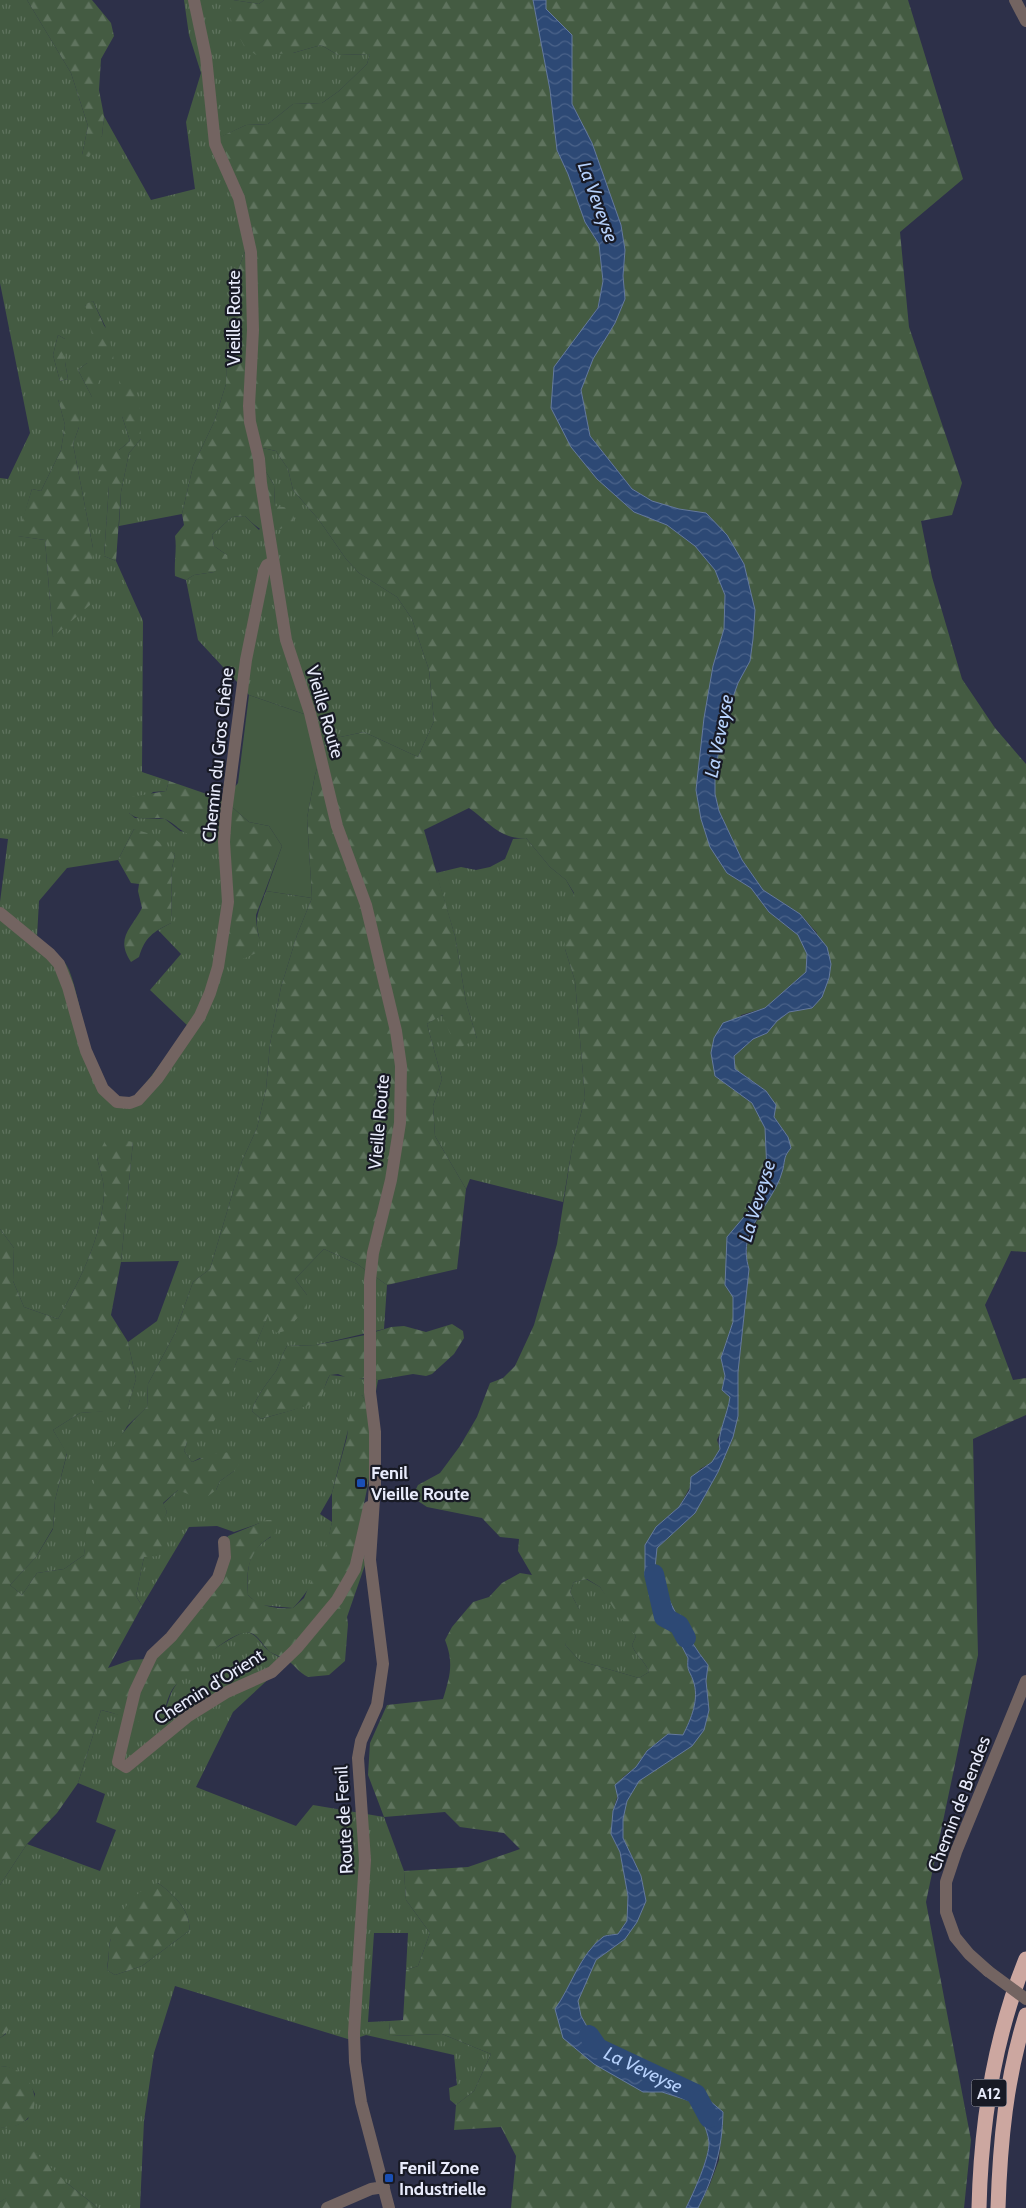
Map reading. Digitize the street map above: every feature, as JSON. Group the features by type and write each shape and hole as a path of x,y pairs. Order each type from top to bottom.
{"highway":[{"name":"A12","path":"979,2208 983,2139 991,2080 1004,2022 1026,1959"},
{"name":"A12","path":"998,2208 1005,2113 1015,2056 1026,2015"}],"street":[{"name":"Vieille Route","path":"194,0 206,57 215,144 239,198 251,252 254,330 250,422 258,453 273,562 288,645 310,713 339,833 366,905 400,1053 402,1086 400,1123 389,1194 373,1252 370,1280 371,1400 375,1432"},
{"path":"1015,0 1026,21"},
{"name":"Chemin du Gros Chêne","path":"0,913 50,954 59,964 68,987 93,1071 103,1089 117,1102 130,1103 138,1100 151,1087 192,1027 205,1005 217,974 228,902 224,842 225,820 246,660 264,571 267,565 273,562"},
{"name":"Route de Fenil","path":"375,1432 375,1484 370,1560 383,1664 379,1698 361,1741 358,1758 365,1860 354,2033 357,2080 361,2102 389,2208"},
{"name":"Chemin d'Orient","path":"224,1542 225,1557 218,1578 171,1637 152,1654 135,1691 118,1762 126,1767 187,1717 227,1692 272,1672 297,1648 337,1600 355,1569 375,1484"},
{"name":"Chemin de Bendes","path":"1026,1681 956,1852 946,1882 946,1912 955,1936 969,1954 988,1971 1026,1999"},
{"path":"327,2208 371,2189 384,2187"}],"green space":[{"path":"0,0 27,0 71,73 88,126 82,155 102,136 104,116 151,200 195,189 186,122 201,73 189,35 184,0 233,0 293,53 321,45 338,55 370,54 367,64 339,91 322,103 293,104 268,124 246,125 221,137 253,231 231,288 227,333 226,384 214,422 193,466 182,514 119,526 121,492 129,453 141,439 122,416 130,441 119,450 109,486 104,556 116,561 143,621 142,772 169,781 166,791 153,792 129,813 135,818 165,819 180,831 202,835 213,819 220,825 260,940 257,920 266,891 312,898 297,935 281,987 270,1044 266,1089 257,1128 242,1161 210,1269 193,1282 175,1333 148,1384 147,1407 127,1426 94,1484 84,1555 64,1569 37,1573 22,1595 10,1585 36,1557 53,1529 55,1500 67,1454 53,1430 80,1413 127,1409 136,1379 128,1342 157,1321 179,1261 121,1262 133,1142 97,1157 104,1189 99,1227 88,1259 58,1319 24,1307 13,1281 14,1248 0,1229 0,902 8,839 0,838 0,478 8,479 30,433 0,283","holes":["93,301 106,328 85,305","58,335 65,339 65,362 68,379 60,381 53,355","87,363 92,397 78,370","58,399 79,427 73,444 93,548 53,637 45,540 18,536 32,489 41,491 61,450 65,425","134,829 175,854 172,868 171,923 158,930 181,954 150,990 189,1027 135,1097 118,1096 105,1084 92,1054 67,965 37,937 39,901 67,868 118,860"]},
{"path":"27,0 92,0 111,23 114,36 101,59 99,90 104,116 102,136 89,157 82,155 88,126 71,73"},
{"path":"233,0 264,0 259,4"},
{"path":"233,0 259,4 264,0 533,0 550,90 557,150 568,174 585,222 599,244 603,281 598,307 581,333 551,408 634,512 667,525 695,546 715,570 725,595 724,629 713,666 704,718 696,790 727,873 751,888 769,912 798,935 807,954 806,972 765,1008 741,1015 715,1076 752,1103 765,1128 767,1172 754,1205 745,1217 725,1284 733,1297 733,1322 721,1358 725,1376 722,1390 730,1397 729,1413 717,1440 720,1449 712,1462 700,1469 679,1507 656,1527 645,1575 688,1658 688,1668 696,1694 694,1709 683,1736 668,1734 647,1751 636,1767 623,1777 613,1811 611,1834 620,1852 628,1896 627,1921 618,1934 603,1937 588,1952 555,2009 643,2092 662,2092 692,2102 705,2126 709,2148 697,2185 686,2208 511,2208 516,2156 501,2127 454,2130 456,2105 474,2091 491,2054 442,2034 390,2036 389,2021 403,2020 406,1970 418,1966 430,1933 406,1900 404,1871 468,1867 520,1849 504,1833 460,1827 445,1812 384,1817 368,1775 370,1743 387,1705 443,1699 450,1670 448,1648 445,1640 452,1627 473,1602 489,1597 502,1583 520,1573 532,1575 518,1551 519,1539 500,1537 482,1518 427,1507 412,1497 418,1485 440,1473 460,1446 477,1417 490,1383 503,1378 515,1366 534,1325 557,1244 572,1148 585,1098 575,981 565,949 564,933 574,893 566,880 550,867 526,838 517,838 502,833 469,808 424,830 455,936 466,1002 477,1039 457,1049 442,1015 427,1024 442,1079 433,1106 435,1136 466,1189 457,1269 387,1285 357,1264 324,1249 295,1279 307,1295 307,1308 285,1331 277,1333 271,1327 268,1316 256,1344 259,1359 252,1362 238,1358 218,1414 212,1425 197,1442 187,1442 184,1451 192,1462 212,1454 230,1452 240,1463 234,1471 220,1481 216,1490 203,1500 178,1490 163,1503 167,1512 160,1528 167,1538 158,1556 144,1557 136,1596 142,1606 108,1668 131,1660 146,1659 218,1578 224,1542 228,1536 267,1520 273,1520 277,1525 276,1532 260,1545 252,1557 248,1575 248,1595 263,1605 281,1608 293,1608 304,1598 327,1543 332,1522 332,1493 347,1437 351,1403 362,1395 369,1406 370,1474 363,1509 365,1565 347,1617 345,1661 329,1675 308,1677 287,1660 270,1652 254,1634 243,1633 222,1644 188,1672 174,1687 162,1713 153,1723 140,1722 101,1710 78,1783 57,1813 27,1844 0,1885 0,1229 14,1248 13,1281 24,1307 58,1319 88,1259 99,1227 104,1190 97,1157 107,1137 133,1142 121,1262 111,1315 128,1342 136,1379 127,1410 80,1413 53,1430 67,1453 55,1500 53,1528 36,1557 10,1585 22,1595 37,1573 64,1569 84,1555 87,1521 93,1486 97,1476 115,1444 131,1423 147,1407 148,1384 175,1333 193,1282 210,1269 242,1161 257,1128 266,1089 270,1044 281,987 297,935 312,898 307,818 315,775 326,740 364,732 418,757 434,721 429,670 412,619 397,597 359,573 346,559 319,520 293,490 288,469 276,451 258,447 266,472 274,485 275,506 291,508 294,518 292,524 277,530 266,531 245,516 232,517 212,535 214,546 227,555 228,561 214,572 194,575 186,580 175,576 175,536 184,525 182,514 193,466 214,422 226,384 227,333 231,288 253,231 220,137 246,125 268,124 293,104 322,103 339,91 367,64 370,54 338,55 321,45 293,53 256,55 244,46 228,14","holes":["587,1579 600,1587 618,1615 636,1636 632,1645 649,1672 639,1678 580,1661 565,1645 573,1630 580,1623 579,1609 570,1592 574,1582"]},
{"path":"546,0 908,0 963,179 900,232 909,327 962,483 952,515 921,521 932,577 962,679 995,728 1026,764 1026,1252 1011,1251 985,1305 1013,1380 1026,1378 1026,1415 973,1439 978,1655 926,1902 971,2140 964,2208 698,2208 719,2160 723,2112 670,2082 635,2070 611,2057 590,2032 581,2016 577,2001 596,1960 625,1939 646,1901 641,1876 623,1838 623,1818 627,1800 639,1781 657,1769 709,1710 706,1681 708,1665 685,1630 655,1568 657,1548 695,1513 718,1472 733,1437 738,1416 738,1372 749,1269 746,1257 748,1239 782,1169 788,1137 774,1117 766,1091 735,1069 734,1056 753,1039 767,1033 777,1021 789,1012 812,1008 817,933 800,914 763,890 742,860 719,811 715,794 715,769 728,711 738,683 750,661 748,583 744,564 706,513 679,509 652,501 632,489 590,436 581,390 593,359 615,323 625,299 623,276 625,250 621,225 592,143 572,104 572,35 546,9"},
{"path":"93,301 111,346 114,362 109,364 95,348 85,304"},
{"path":"58,335 65,339 65,362 68,379 60,381 53,355"},
{"path":"87,363 101,377 92,397 78,370"},
{"path":"131,375 139,404 141,439 129,453 121,492 116,561 104,556 109,486 96,469 109,448 119,450 130,441 122,416 119,379"},
{"path":"62,392 82,404 79,427 73,444 93,548 90,605 53,637 45,540 17,536 32,489 41,491 61,450 65,425 58,399"},
{"path":"258,447 276,451 288,469 293,490 319,520 346,559 359,573 397,597 412,619 429,670 434,721 418,757 364,732 326,740 304,714 249,695 198,640 186,580 194,575 214,572 227,555 214,546 212,535 232,517 245,516 259,530 275,506 274,485 266,472"},
{"path":"249,695 304,714 326,740 315,775 307,818 312,898 266,891 282,846 269,826 249,822 224,800 238,783"},
{"path":"169,781 224,800 249,822 269,826 282,846 256,915 258,938 256,953 243,959 230,955 222,923 227,894 219,869 219,825 213,819 202,835 196,835 182,831 162,818 139,818 129,813 131,797 166,791"},
{"path":"134,829 147,833 175,854 172,868 171,923 150,936 139,957 131,962 124,946 126,934 142,908 138,891 139,884 131,883 118,860"},
{"path":"526,838 550,867 566,880 574,894 565,949 575,981 585,1098 572,1148 563,1202 470,1179 466,1189 435,1136 433,1106 442,1079 427,1024 441,1015 477,1039 466,1002 455,936 436,873 461,867 476,870 490,867 505,859 513,839"},
{"path":"324,1249 357,1264 387,1285 384,1329 316,1345 287,1346 276,1371 259,1396 252,1411 261,1419 303,1406 322,1393 330,1375 378,1380 372,1413 362,1395 348,1430 332,1493 320,1514 332,1522 329,1536 333,1550 309,1588 293,1608 259,1605 248,1595 248,1570 252,1555 271,1537 260,1523 234,1532 217,1526 189,1527 142,1606 136,1596 144,1557 167,1512 163,1504 178,1490 216,1490 220,1481 234,1471 200,1458 192,1462 184,1451 187,1442 228,1383 238,1358 252,1362 256,1344 268,1315 307,1295 295,1279"},
{"path":"452,1324 463,1331 464,1338 454,1354 432,1374 426,1376 413,1374 378,1380 350,1379 338,1374 330,1375 320,1400 317,1402 261,1419 252,1411 259,1396 276,1371 287,1346 316,1345 365,1335 391,1327 404,1326 426,1332"},
{"path":"586,1579 600,1587 636,1636 632,1645 649,1672 639,1678 580,1661 565,1645 579,1609 570,1592 574,1582"},
{"path":"244,1632 252,1634 269,1651 288,1661 233,1712 196,1787 296,1826 313,1805 384,1817 404,1871 406,1900 430,1933 418,1966 406,1970 408,1933 374,1933 368,2022 389,2021 390,2036 442,2034 491,2054 474,2091 456,2105 450,2100 449,2088 457,2085 454,2055 366,2035 351,2040 175,1986 154,2053 144,2121 140,2208 98,2208 67,2183 10,2196 0,2202 0,2128 17,2125 28,2119 35,2094 17,2071 0,2066 0,2038 6,2034 0,2005 0,1885 27,1844 100,1871 116,1830 96,1822 105,1794 78,1783 101,1710 120,1715 163,1714 172,1691 180,1679 205,1656","holes":["158,1883 180,1904 188,1917 189,1931 142,1966 115,1975 107,1970 110,1941 120,1916"]},
{"path":"158,1883 170,1892 184,1910 188,1917 189,1931 142,1966 115,1975 107,1970 110,1942 116,1924 133,1898 149,1886"},
{"path":"0,2005 11,2017 11,2026 0,2038"},
{"path":"0,2066 14,2069 24,2076 31,2086 34,2097 33,2108 28,2118 17,2125 0,2128"},
{"path":"34,2151 67,2183 98,2208 0,2208 0,2202 10,2195 9,2172"}],"water":[{"path":"533,0 546,0 546,9 572,35 572,104 592,143 621,225 625,250 623,276 625,299 615,323 593,359 581,390 590,436 632,489 652,501 679,509 706,513 727,535 744,564 755,610 753,639 750,661 738,683 728,711 715,769 715,794 719,811 742,860 763,890 800,914 827,947 831,964 829,978 822,997 812,1008 789,1012 777,1021 767,1033 753,1039 734,1056 735,1069 766,1091 776,1105 774,1117 788,1137 791,1148 786,1156 776,1187 755,1222 747,1243 746,1254 749,1269 738,1372 738,1416 733,1437 718,1472 695,1513 657,1548 655,1568 685,1630 708,1665 706,1681 709,1710 704,1730 692,1746 639,1781 627,1801 623,1819 623,1838 641,1876 646,1901 637,1922 625,1939 596,1960 578,2001 581,2016 590,2032 611,2057 635,2070 670,2082 710,2101 723,2112 721,2138 716,2162 698,2208 686,2208 704,2166 709,2142 705,2126 693,2102 662,2092 643,2092 594,2064 563,2038 555,2009 588,1952 603,1937 618,1934 627,1921 628,1896 620,1852 611,1834 613,1811 618,1798 615,1785 636,1767 647,1751 668,1734 683,1735 692,1716 695,1702 695,1687 688,1668 688,1658 645,1575 645,1545 656,1527 679,1507 690,1490 691,1477 712,1462 720,1449 721,1431 730,1397 722,1390 725,1376 721,1358 733,1322 733,1297 725,1285 727,1237 754,1205 767,1172 765,1128 752,1103 715,1076 711,1053 714,1038 723,1023 765,1008 806,972 807,954 798,935 769,912 751,888 727,873 710,847 701,819 696,790 704,718 713,666 724,629 725,595 715,570 695,546 667,525 634,512 597,479 571,447 551,408 554,367 598,308 603,281 599,244 585,222 568,174 557,150 550,90"}],"waterway":[{"name":"La Veveyse","path":"654,1574 664,1617 679,1625 686,1638"},
{"name":"La Veveyse","path":"589,2035 598,2048 696,2094 709,2118"}],"place":[{"name":"Fenil Vieille Route","path":"361,1483"},
{"name":"Fenil Zone Industrielle","path":"389,2178"}]}
